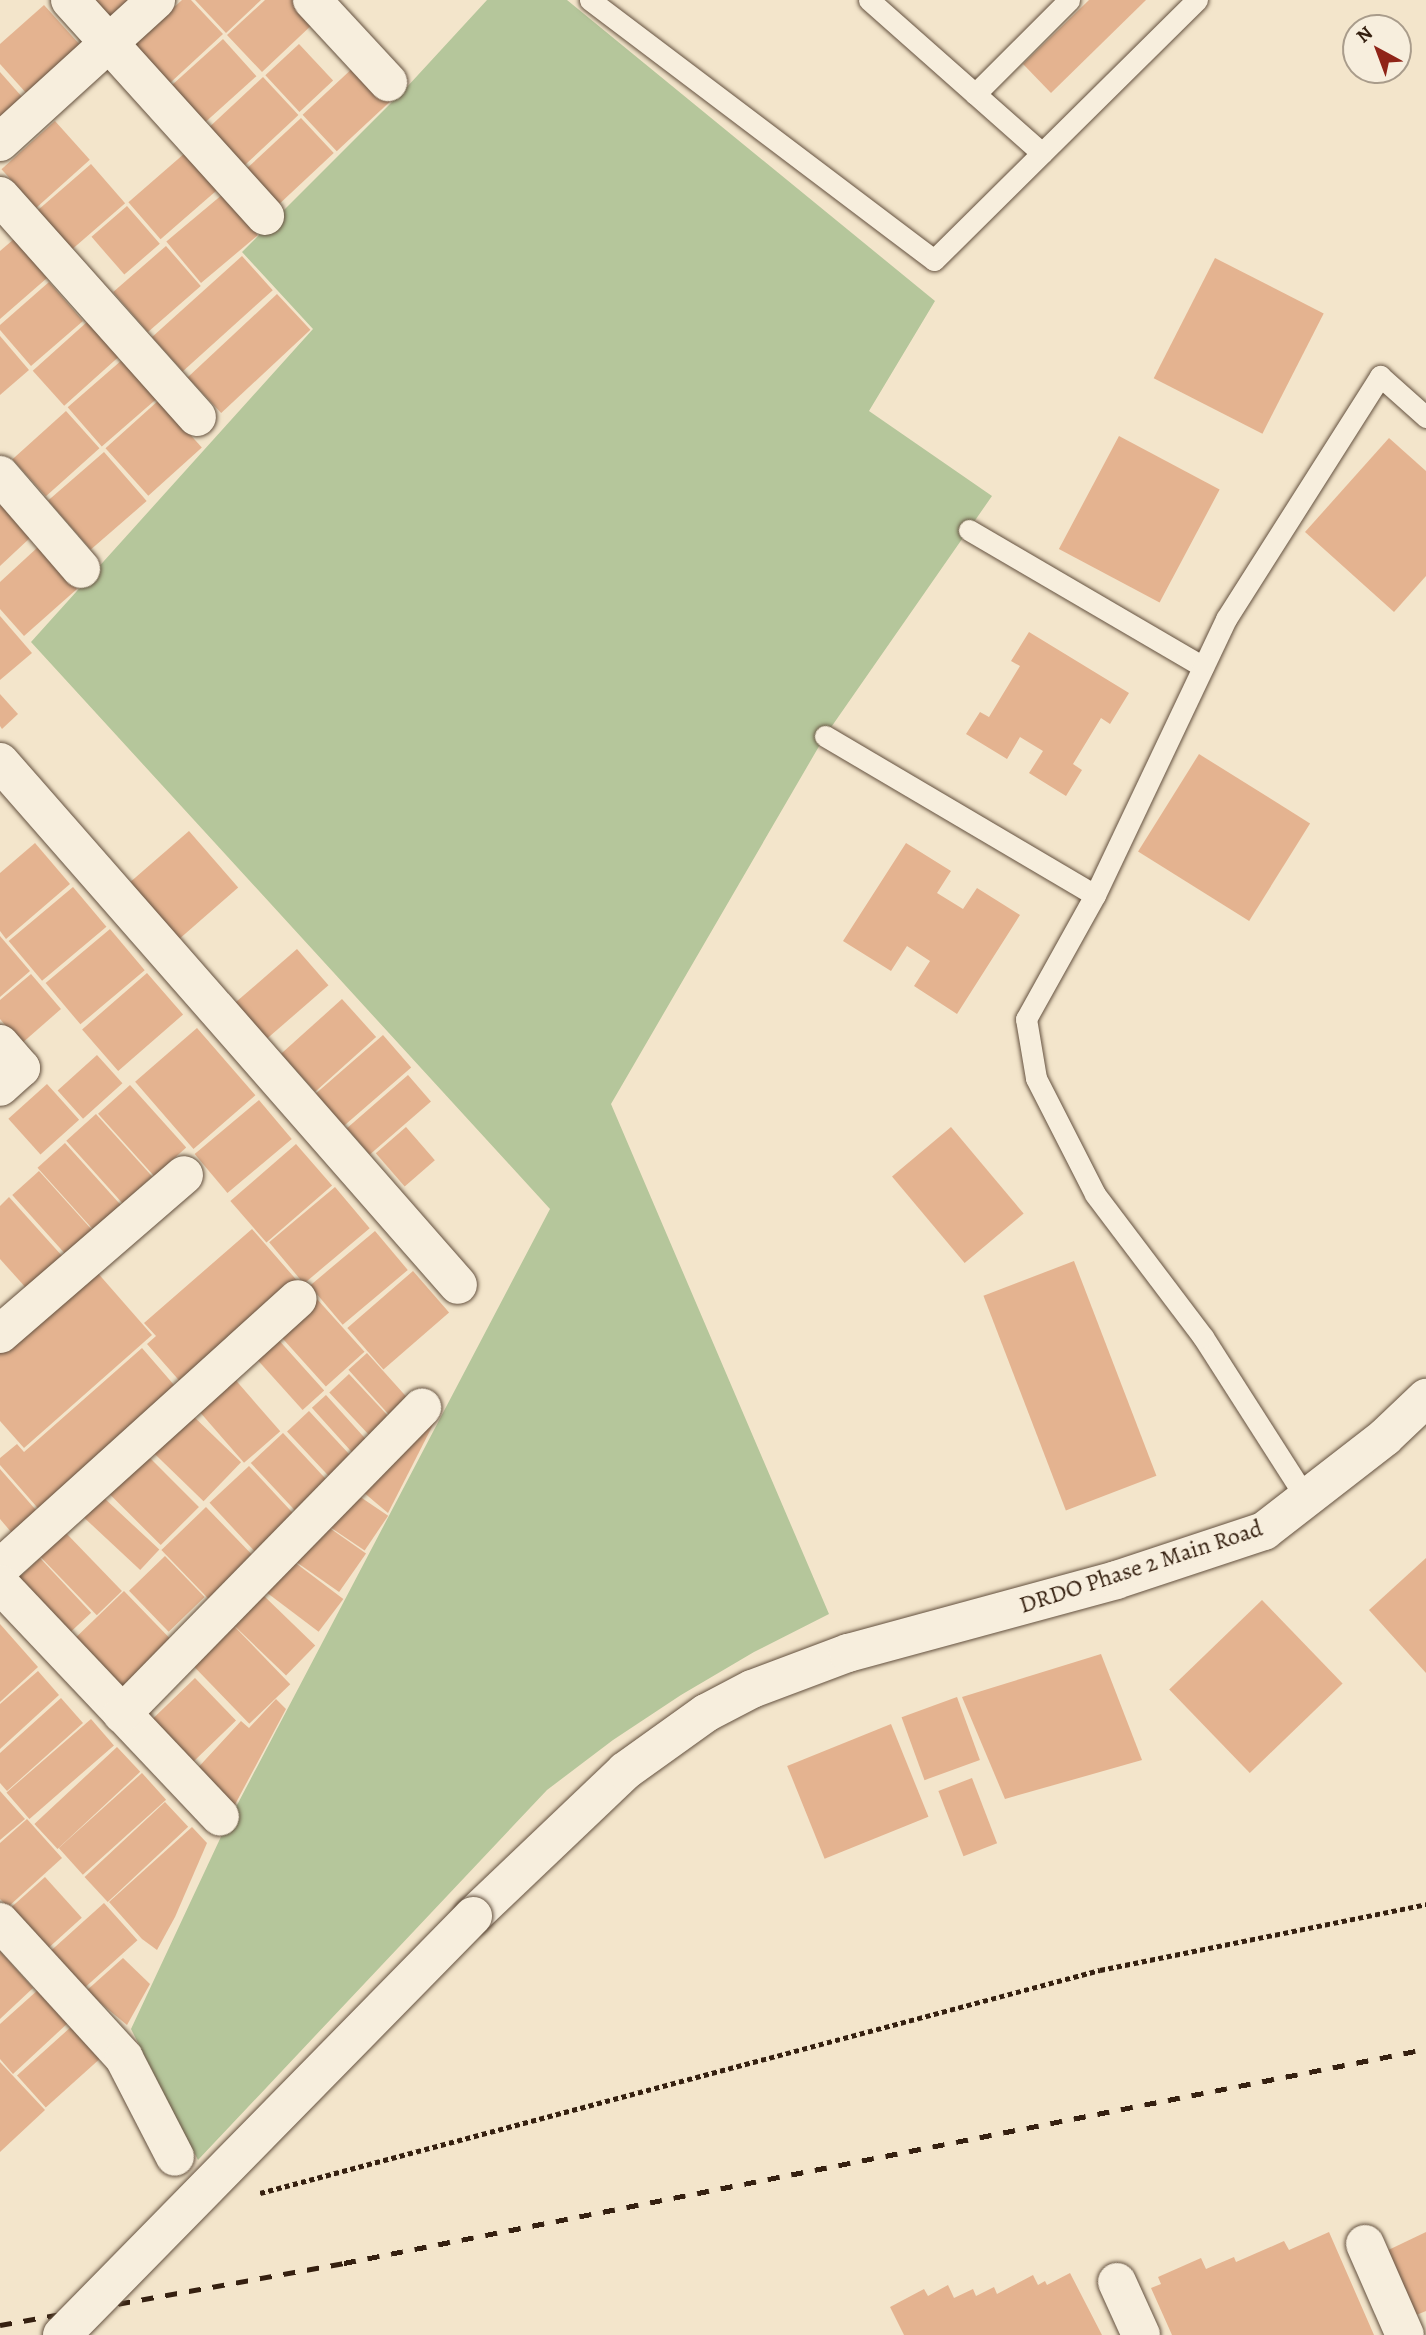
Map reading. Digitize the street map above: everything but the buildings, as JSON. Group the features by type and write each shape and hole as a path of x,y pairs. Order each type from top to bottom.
{"street":[{"path":"70,0 265,216"},
{"path":"0,142 156,0"},
{"path":"312,0 388,82"},
{"path":"0,197 197,417"},
{"path":"0,475 82,569"},
{"path":"0,762 458,1285"},
{"path":"0,1044 21,1068 0,1087"},
{"path":"0,1334 184,1175"},
{"path":"0,1568 298,1299"},
{"name":"DRDO Phase 2 Main Road","path":"62,2335 473,1916 625,1771 706,1713 799,1669 1116,1580 1264,1531 1385,1437 1426,1398"},
{"path":"122,1714 422,1408"},
{"path":"0,1584 220,1817"},
{"path":"0,1922 124,2058 175,2157"},
{"path":"1365,2244 1405,2335"},
{"path":"1117,2282 1141,2335"}],"lane":[{"path":"590,0 934,260 1197,0"},
{"path":"869,0 1042,153"},
{"path":"975,94 1069,0"},
{"path":"1306,1498 1203,1337 1095,1194 1036,1078 1026,1019 1095,895 1226,619 1380,376 1426,417"},
{"path":"969,530 1203,667"},
{"path":"825,736 1095,895"}],"path":[{"path":"255,2195 1100,1970 1426,1904"}],"green space":[{"path":"487,0 567,0 935,301 869,411 992,496 825,736 611,1104 829,1614 754,1652 681,1695 613,1740 547,1790 198,2160 131,2029 226,1826 550,1209 31,642 313,329 242,252 406,88"}],"railway":[{"path":"0,2325 344,2263 1426,2049"}]}
